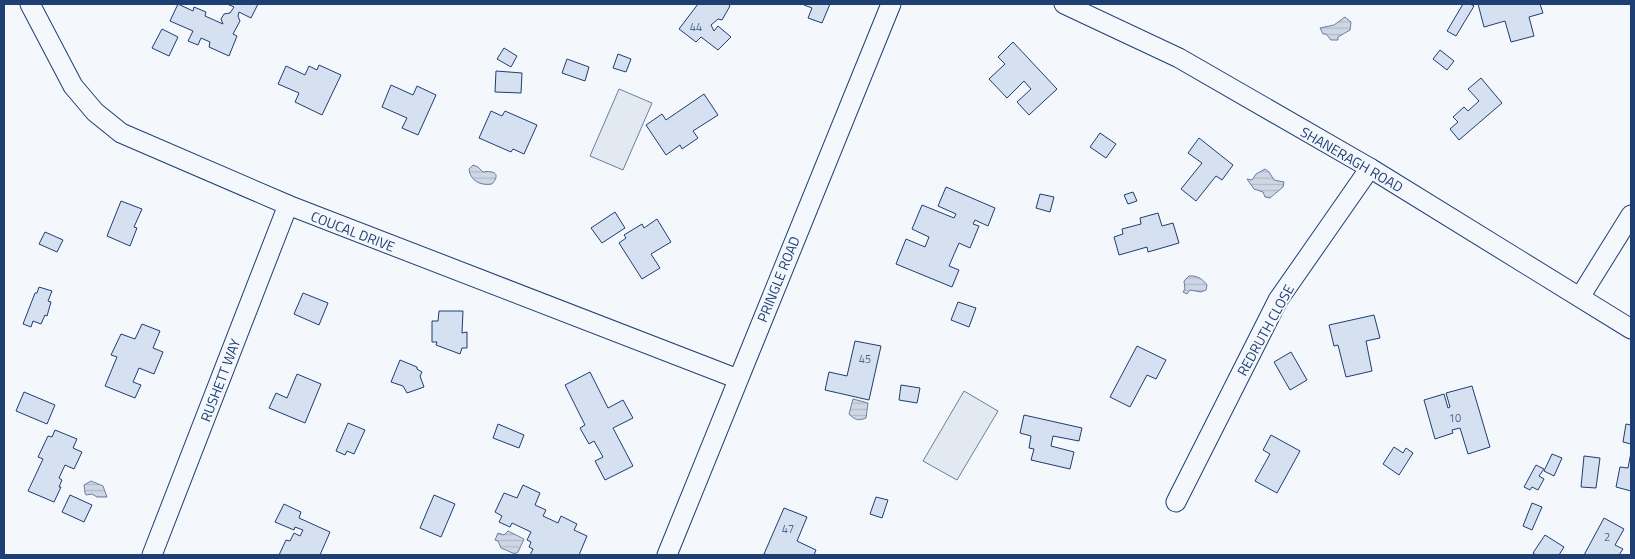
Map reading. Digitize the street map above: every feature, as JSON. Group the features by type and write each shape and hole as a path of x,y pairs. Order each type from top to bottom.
{"street":[{"name":"COUCAL DRIVE","path":"30,4 73,86 95,112 121,133 288,205 738,379"},
{"name":"PRINGLE ROAD","path":"667,555 891,4"},
{"name":"SHANERAGH ROAD","path":"1064,4 1179,58 1370,168 1631,329"},
{"name":"REDRUTH CLOSE","path":"1176,502 1278,300 1370,168"},
{"name":"RUSHETT WAY","path":"152,555 288,205"},
{"path":"1580,297 1631,215"}],"shaded area":[{"path":"1345,17 1351,22 1350,30 1338,37 1338,40 1331,40 1326,34 1323,34 1320,28 1334,25"},
{"path":"619,89 652,103 623,170 590,156"},
{"path":"473,165 483,172 493,172 496,175 495,181 492,184 484,184 474,180 469,169"},
{"path":"1265,169 1274,180 1284,182 1283,187 1270,198 1265,197 1263,192 1254,189 1247,179 1252,180 1256,174"},
{"path":"1189,276 1197,277 1203,281 1207,285 1206,290 1201,292 1190,290 1187,294 1183,292 1185,289 1184,281"},
{"path":"964,391 998,411 957,480 923,461"},
{"path":"853,399 868,403 866,418 857,419 849,414"},
{"path":"91,481 103,486 107,497 97,497 92,494 86,495 84,485"},
{"path":"508,531 524,539 518,552 515,554 501,548 498,541 495,540 498,533 504,535"}],"building":[{"path":"178,4 193,11 194,7 206,12 205,16 223,24 221,19 224,14 230,13 234,7 227,4 258,4 251,18 239,12 240,21 233,34 237,36 229,56 209,47 210,42 201,38 198,45 188,41 193,31 170,21"},
{"path":"698,4 728,4 730,6 722,20 718,19 711,25 714,31 718,26 731,37 718,50 701,37 696,42 679,29"},
{"path":"805,4 830,4 822,23 808,18 812,8"},
{"path":"1463,4 1474,6 1456,36 1447,31"},
{"path":"1478,4 1540,4 1543,13 1529,17 1534,36 1511,42 1505,21 1484,27"},
{"path":"162,29 178,37 169,56 152,48"},
{"path":"1013,42 1057,89 1029,115 1017,102 1031,89 1024,81 1007,98 989,79 1005,64 998,57"},
{"path":"504,48 517,56 511,67 497,59"},
{"path":"1440,50 1454,61 1447,70 1433,59"},
{"path":"618,54 631,59 626,72 613,68"},
{"path":"567,59 589,67 585,81 562,73"},
{"path":"319,65 341,75 322,115 295,102 299,93 278,84 286,66 305,75 309,66 317,70"},
{"path":"496,71 522,73 521,93 495,92"},
{"path":"1481,78 1502,103 1459,140 1450,129 1458,122 1453,117 1464,107 1468,111 1479,101 1468,89"},
{"path":"391,85 413,95 417,86 436,95 418,135 402,128 407,118 382,107"},
{"path":"704,94 718,115 693,131 698,138 682,149 680,145 666,155 646,125 662,114 666,120"},
{"path":"491,111 502,116 505,111 537,125 524,154 513,149 511,152 479,138"},
{"path":"1100,133 1116,144 1106,158 1090,147"},
{"path":"1199,138 1233,165 1222,180 1216,176 1196,201 1181,189 1202,163 1188,153"},
{"path":"946,187 995,208 988,226 975,220 973,224 979,226 970,248 959,243 949,266 959,270 952,287 896,264 906,239 925,247 929,237 912,229 922,205 954,218 956,214 938,206"},
{"path":"1133,192 1137,201 1128,204 1124,195"},
{"path":"1040,194 1054,197 1050,212 1036,208"},
{"path":"121,201 142,209 134,227 137,228 130,246 107,236"},
{"path":"615,212 625,228 602,243 591,228"},
{"path":"1158,213 1162,226 1173,223 1179,243 1148,252 1147,247 1119,255 1114,237 1123,234 1122,229 1141,224 1140,218"},
{"path":"657,219 671,242 651,254 660,268 642,279 619,243 626,238 624,235 642,224 644,228"},
{"path":"45,232 63,240 57,252 39,244"},
{"path":"39,287 52,291 48,301 51,302 47,316 45,315 41,324 33,321 31,327 23,324"},
{"path":"303,293 328,303 319,325 294,314"},
{"path":"958,302 976,308 969,327 951,320"},
{"path":"439,311 463,311 462,333 467,332 467,348 462,348 460,354 436,345 437,342 432,342 432,321 438,321"},
{"path":"1374,315 1380,338 1366,341 1372,371 1346,377 1338,345 1334,346 1329,325"},
{"path":"142,324 160,331 153,348 163,352 154,374 139,368 133,382 141,385 135,398 105,386 117,357 111,355 121,334 135,339"},
{"path":"855,341 881,346 869,400 825,390 829,372 847,376"},
{"path":"1137,346 1166,360 1156,379 1147,375 1130,407 1110,397"},
{"path":"1291,352 1307,380 1290,390 1274,362"},
{"path":"400,360 417,367 422,372 420,376 424,387 407,393 403,386 391,382"},
{"path":"590,372 608,408 623,400 633,418 613,428 633,466 605,480 595,461 603,457 594,441 589,444 580,428 585,425 565,385"},
{"path":"297,374 321,384 305,423 269,408 276,393 287,398"},
{"path":"901,385 920,388 917,403 899,400"},
{"path":"1472,386 1490,447 1468,454 1460,428 1452,430 1453,433 1435,439 1424,400 1444,394 1448,408 1450,407 1446,393"},
{"path":"24,392 55,405 47,424 16,411"},
{"path":"1024,415 1082,428 1079,441 1053,436 1051,446 1074,452 1070,469 1031,460 1034,449 1029,448 1031,436 1020,433"},
{"path":"348,423 365,430 354,454 347,451 345,455 336,451"},
{"path":"498,424 524,435 519,448 493,438"},
{"path":"1626,424 1631,425 1631,444 1623,442"},
{"path":"55,430 77,439 73,448 82,452 74,469 65,465 59,478 62,480 59,487 61,487 54,502 28,491 43,459 38,457 48,436 52,437"},
{"path":"1271,435 1300,451 1277,493 1255,481 1270,454 1263,450"},
{"path":"1394,447 1403,453 1406,448 1413,453 1399,475 1383,464"},
{"path":"1631,452 1631,491 1616,487 1620,467 1628,468"},
{"path":"1552,454 1562,458 1554,476 1544,471"},
{"path":"1584,456 1600,458 1596,488 1581,487"},
{"path":"1536,465 1544,469 1539,476 1544,479 1538,490 1532,487 1530,490 1524,487"},
{"path":"523,485 540,493 535,505 546,510 543,516 558,523 561,516 577,524 574,530 587,536 579,555 530,555 533,549 529,547 531,542 527,540 531,532 512,523 510,527 499,522 502,516 495,512 504,493 517,498"},
{"path":"70,495 92,505 84,522 62,512"},
{"path":"434,495 455,504 441,537 420,528"},
{"path":"876,497 888,500 882,518 870,514"},
{"path":"1532,503 1542,507 1532,530 1523,526"},
{"path":"284,504 301,512 299,518 330,532 320,555 279,555 286,540 290,541 294,533 300,536 303,530 295,527 294,530 275,522"},
{"path":"784,508 807,517 797,541 816,550 814,555 764,554"},
{"path":"1604,518 1624,529 1615,545 1623,549 1619,555 1584,555"},
{"path":"1545,535 1564,547 1559,555 1536,555 1533,553"}]}
